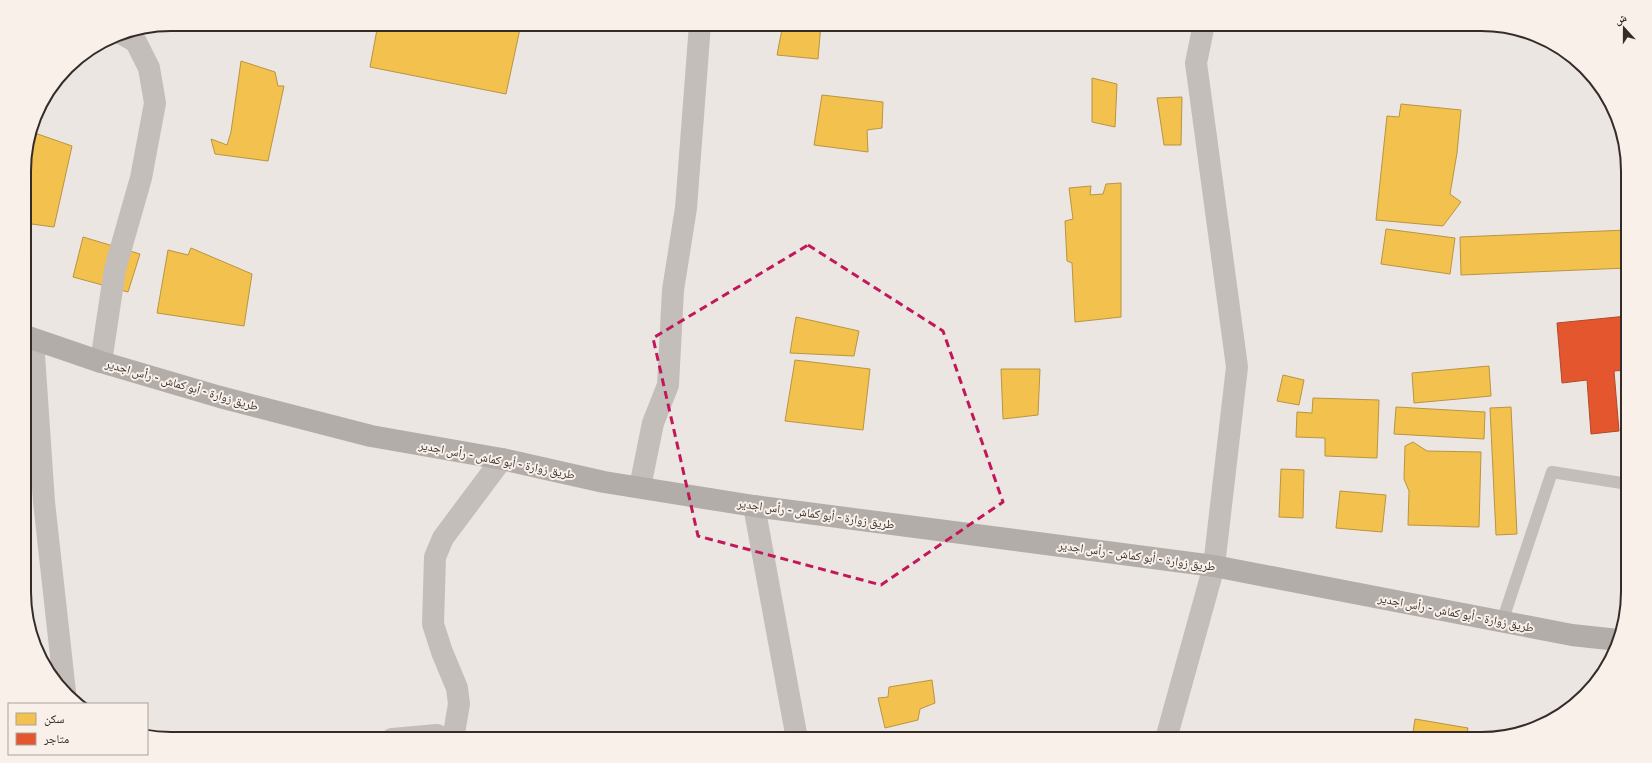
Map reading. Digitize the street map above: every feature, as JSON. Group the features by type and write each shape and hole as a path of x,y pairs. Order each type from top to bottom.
{"main road":[{"name":"طريق زوارة - أبو كماش - رأس اجدير","path":"31,339 100,362 220,398 371,436 502,459 604,482 754,506 1214,566 1572,635 1613,639"}],"street":[{"path":"640,487 653,423 668,385 673,290 686,208 699,31"},
{"path":"1168,732 1214,566 1237,367 1196,63 1203,31"},
{"path":"100,362 115,270 141,178 155,103 149,68 136,42 128,38"},
{"path":"31,360 44,502 64,681"},
{"path":"454,732 459,704 457,688 442,652 433,624 435,557 444,538 502,459"},
{"path":"754,506 796,732"}],"lane":[{"path":"1502,622 1552,472 1621,483"}],"highlighted area":[{"path":"808,245 943,331 1003,502 881,585 698,536 653,338"}],"building: سكن":[{"path":"377,31 520,31 506,94 370,67"},
{"path":"782,31 820,31 818,59 777,55"},
{"path":"241,61 275,72 278,86 284,86 268,161 215,154 211,139 227,145 231,132"},
{"path":"1092,78 1117,84 1115,127 1092,122"},
{"path":"822,95 883,102 882,128 867,130 868,152 814,145"},
{"path":"1182,97 1181,145 1164,145 1157,98"},
{"path":"1401,104 1461,110 1457,153 1450,194 1461,202 1443,226 1376,220 1387,116 1399,117"},
{"path":"36,134 72,146 54,227 31,224 31,162"},
{"path":"1121,183 1121,317 1075,322 1072,263 1067,261 1065,221 1073,219 1069,188 1091,186 1090,195 1103,194 1106,184"},
{"path":"1386,229 1455,238 1450,274 1381,264"},
{"path":"1621,230 1621,268 1461,275 1460,237"},
{"path":"83,237 140,254 128,292 73,277"},
{"path":"191,248 252,274 244,326 157,313 168,250 188,255"},
{"path":"796,317 859,331 854,356 790,353"},
{"path":"795,360 870,369 863,430 785,421"},
{"path":"1489,366 1491,396 1414,403 1412,373"},
{"path":"1001,369 1040,369 1038,415 1003,419"},
{"path":"1283,375 1304,380 1299,405 1277,401"},
{"path":"1313,398 1379,400 1377,458 1325,456 1325,438 1296,437 1297,412 1312,413"},
{"path":"1396,407 1485,412 1484,439 1394,434"},
{"path":"1511,407 1517,534 1496,535 1490,408"},
{"path":"1413,442 1427,451 1481,452 1479,527 1408,525 1409,491 1404,479 1405,446"},
{"path":"1281,469 1304,470 1303,518 1279,517"},
{"path":"1340,491 1386,495 1382,532 1336,528"},
{"path":"932,680 935,703 920,709 918,720 885,728 878,698 888,697 889,687"},
{"path":"1415,719 1468,728 1467,732 1413,732"}],"building: متاجر":[{"path":"1621,317 1621,370 1614,371 1619,431 1591,434 1587,380 1562,383 1557,323"}]}
